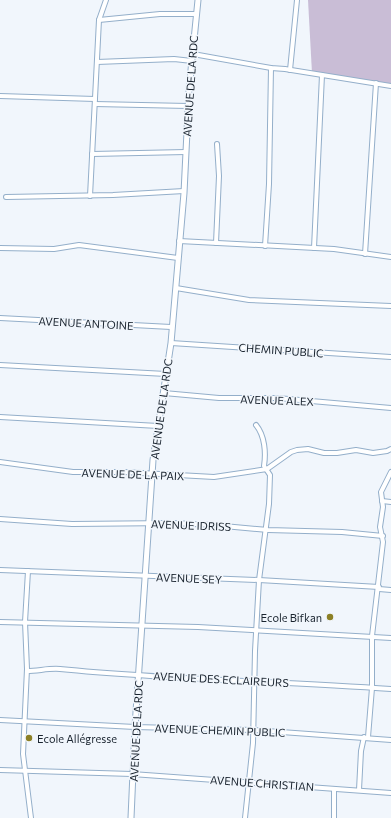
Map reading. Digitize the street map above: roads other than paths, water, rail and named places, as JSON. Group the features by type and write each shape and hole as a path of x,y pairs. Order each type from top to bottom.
{"street":[{"path":"90,196 99,20 106,0"},
{"name":"AVENUE DE LA RDC","path":"131,818 134,727 153,474 158,426 171,343 171,327 176,288 184,190 188,106 198,0"},
{"path":"290,70 293,23 297,0"},
{"path":"99,20 160,14 196,14"},
{"path":"193,54 271,68 391,86"},
{"path":"97,62 174,59 192,61"},
{"path":"265,246 269,184 271,68"},
{"path":"314,248 322,75"},
{"path":"365,254 376,83"},
{"path":"0,96 96,99"},
{"path":"95,104 188,106"},
{"path":"216,243 219,176 217,144"},
{"path":"92,154 186,152"},
{"path":"6,197 90,196 184,190"},
{"path":"179,241 334,249 391,257"},
{"path":"0,248 54,249 79,245 178,258"},
{"path":"176,288 249,300 391,306"},
{"name":"AVENUE ANTOINE","path":"0,318 171,327"},
{"name":"CHEMIN PUBLIC","path":"171,343 391,357"},
{"path":"0,365 166,374"},
{"name":"AVENUE ALEX","path":"164,392 219,398 278,398 391,408"},
{"path":"0,417 158,426"},
{"path":"246,818 253,749 260,580 265,529 268,516 270,475 264,466 266,452 260,430 256,426"},
{"path":"267,469 291,452 297,450 308,449 324,453 337,453 356,450 373,453 391,449"},
{"name":"AVENUE DE LA PAIX","path":"0,462 73,472 214,477 267,469"},
{"path":"359,790 361,750 366,737 372,688 372,636 379,588 382,536 380,527 382,501 381,489 391,472"},
{"path":"382,501 391,502"},
{"name":"AVENUE IDRISS","path":"0,519 72,524 213,525 265,529 332,531 382,536"},
{"name":"AVENUE SEY","path":"0,570 260,580 391,590"},
{"path":"28,571 25,622 27,671 23,754 31,818"},
{"path":"0,622 142,626 391,638"},
{"name":"AVENUE DES ECLAIREURS","path":"27,671 59,669 102,674 391,689"},
{"name":"AVENUE CHEMIN PUBLIC","path":"0,720 134,727 253,730 391,740"},
{"name":"AVENUE CHRISTIAN","path":"0,770 132,774 391,793"},
{"path":"334,789 334,818"}],"place":[{"name":"Ecole Bifkan","path":"330,617"},
{"name":"Ecole Allégresse","path":"29,738"}]}
